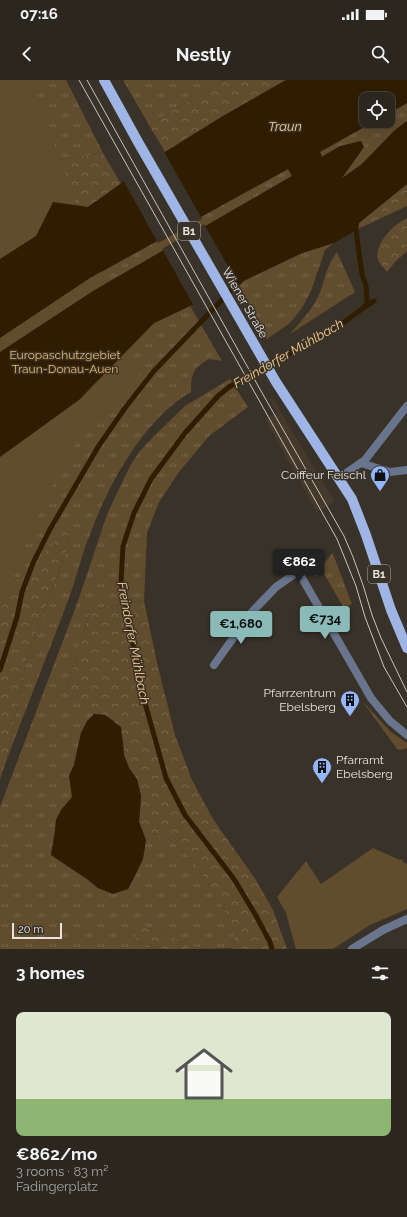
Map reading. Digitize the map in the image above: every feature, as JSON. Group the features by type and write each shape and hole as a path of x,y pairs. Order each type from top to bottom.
{"main road":[{"name":"Wiener Straße","path":"104,80 276,382 352,499 377,566 391,610 407,648"}],"street":[{"path":"339,478 362,463 407,406"},
{"path":"362,463 390,472 407,470"},
{"path":"214,665 251,613 276,587 310,563"},
{"path":"298,571 364,688 390,721 407,735"},
{"path":"352,949 382,930 407,919"}],"shaded area":[{"path":"272,397 335,502 317,512 265,419 277,413 269,399"}],"green space":[{"path":"0,80 66,80 103,153 0,169"},
{"name":"Europaschutzgebiet Traun-Donau-Auen","path":"0,80 31,80 144,388 85,428 62,467 32,526 0,614"},
{"path":"123,80 224,80 149,125"},
{"path":"224,80 286,80 223,116 165,152 149,125"},
{"path":"407,103 407,121 395,130 362,164 341,180 340,146 321,157 320,151 362,128 395,128 395,110"},
{"path":"103,153 121,184 88,207 53,202 0,169"},
{"path":"288,169 292,176 93,291 90,278"},
{"path":"407,184 407,206 358,229 359,223"},
{"path":"407,218 407,251 387,272 380,264 378,259 379,247 386,235 396,225"},
{"path":"334,243 325,250 311,291 302,308 290,323 267,339 238,284 302,253"},
{"path":"337,252 355,292 290,334 318,297 330,262"},
{"path":"190,306 222,361 209,359 199,365 192,376 191,392 174,403 158,418 130,453 118,473 88,540 69,598 7,759 27,659 67,549 68,529 19,579 0,583 0,457 79,400 154,323"},
{"path":"230,379 248,407 209,436 179,472 159,502 147,533 144,601 90,610 66,692 105,715 94,714 81,733 74,765 69,776 73,797 61,811 56,820 51,855 98,888 128,889 144,853 145,845 142,829 172,841 192,859 223,907 234,931 233,948 202,949 142,925 137,940 157,949 0,949 0,807 78,601 108,512 130,466 139,452 185,406"},
{"path":"68,528 67,549 27,659 7,759 0,779 0,583 19,579"},
{"path":"332,554 352,604 344,608 323,572 314,577 314,574"},
{"path":"144,601 158,667 175,735 192,780 213,819 256,880 273,910 287,949 231,949 233,948 234,931 223,907 192,859 172,841 142,829 139,822 141,796 137,779 129,768 124,755 123,740 114,721 66,692 90,610"},
{"path":"363,702 391,732 407,743 407,748 401,750 397,749"},
{"path":"373,848 400,860 402,859 403,862 407,864 407,909 370,925 333,949 296,949 286,913 277,897 306,861 321,884"},
{"path":"142,925 202,949 157,949 137,940 134,931"}],"water":[{"name":"Traun","path":"286,80 407,80 407,103 395,110 395,92 359,92 359,128 363,128 320,152 322,157 340,146 361,141 364,147 342,178 362,164 395,130 407,121 407,184 359,223 358,229 334,243 302,253 154,323 79,400 0,457 0,352 93,291 292,176 288,169 90,278 0,338 0,259 36,236 53,202 88,207 165,152 223,116"},
{"path":"94,714 105,715 121,727 124,755 129,768 137,779 141,796 139,822 146,840 143,859 128,889 113,894 98,888 51,855 56,820 61,810 72,797 69,776 74,765 81,733 87,721"}],"pier":[{"path":"163,150 202,219 158,243 123,180"},
{"path":"204,224 239,286 194,306 162,249"}],"waterway":[{"name":"Freindorfer Mühlbach","path":"272,949 270,942 255,914 234,879 185,815 166,778 143,696 121,582 123,546 134,513 151,479 185,433 218,396 229,387 343,323 362,309 367,303 366,286 362,274 355,223"},
{"name":"Freindorfer Mühlbach","path":"0,670 17,617 22,592 33,563 49,531 98,447 125,408 154,371 242,279"},
{"name":"Freindorfer Mühlbach","path":"365,307 374,301"}],"tram line":[{"path":"79,80 337,539 356,586 365,617 384,667 407,707"},
{"path":"87,80 344,536 353,557 381,638 407,692"}],"place":[{"name":"Coiffeur Feischl","path":"380,492"},
{"name":"Pfarrzentrum Ebelsberg","path":"350,717"},
{"name":"Pfarramt Ebelsberg","path":"322,784"}]}
